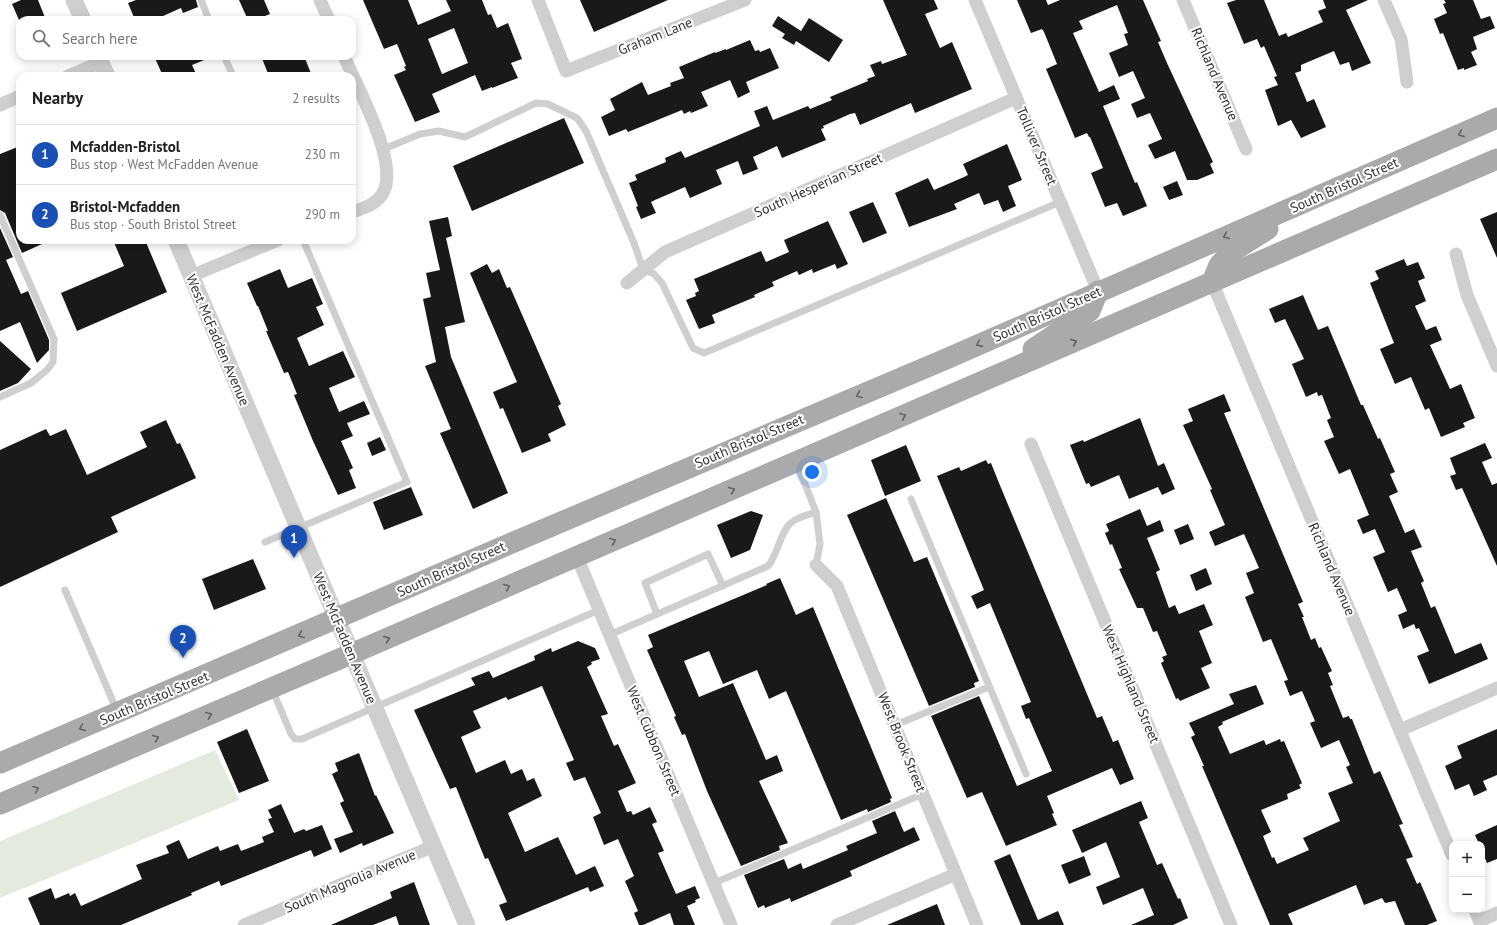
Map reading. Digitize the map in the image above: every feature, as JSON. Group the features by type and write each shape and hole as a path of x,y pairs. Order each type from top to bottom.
{"main road":[{"name":"South Bristol Street","path":"0,763 336,620 535,532 946,358 1497,118"},
{"path":"0,804 577,557 1497,159"},
{"path":"1212,282 1219,265 1230,253 1317,197"},
{"path":"987,380 1090,311 1098,291"}],"street":[{"path":"74,0 81,16"},
{"path":"320,0 327,16"},
{"name":"Graham Lane","path":"538,0 566,71 745,0"},
{"name":"Tolliver Street","path":"975,0 1098,291"},
{"name":"Richland Avenue","path":"1183,0 1246,149"},
{"path":"1384,0 1401,39 1407,82"},
{"path":"346,60 351,72"},
{"path":"80,72 102,65"},
{"path":"356,84 384,149 387,172 384,191 370,207 356,211"},
{"path":"0,105 16,98"},
{"name":"South Hesperian Street","path":"628,283 665,252 1016,98"},
{"name":"West McFadden Avenue","path":"178,244 336,620 468,925"},
{"path":"191,276 268,244"},
{"path":"1456,254 1467,294 1497,366"},
{"name":"Richland Avenue","path":"1212,282 1449,848"},
{"name":"West Highland Street","path":"1031,444 1231,925"},
{"name":"West Cubbon Street","path":"577,557 731,925"},
{"name":"West Brook Street","path":"816,565 837,586 977,925"},
{"path":"1400,730 1497,688"},
{"name":"South Magnolia Avenue","path":"244,925 434,846"},
{"path":"837,925 956,874"},
{"path":"1479,919 1497,913"}],"lane":[{"path":"201,0 207,16"},
{"path":"226,60 231,72"},
{"path":"384,149 420,134 439,131 464,137 536,103 548,104 577,118 586,131 634,243 643,269 654,274 662,283 693,348 704,353 1060,202"},
{"path":"0,215 54,339 53,362 47,370 31,383 0,397"},
{"path":"265,542 407,482 305,244"},
{"path":"796,462 816,512 820,544 816,565"},
{"path":"911,499 1026,774"},
{"path":"610,635 768,566 773,559 788,527 795,520 816,512"},
{"path":"657,614 645,583 708,554 723,586"},
{"path":"65,590 118,713"},
{"path":"272,688 287,726 295,739 302,739 599,610"},
{"path":"895,725 989,687"},
{"path":"714,883 923,794"}],"shaded area":[{"path":"215,750 239,800 0,898 0,841"}],"building":[{"path":"21,0 38,0 44,16 17,16 12,4"},
{"path":"136,0 196,0 198,7 183,13 181,8 163,16 133,16 128,3"},
{"path":"239,0 264,0 270,14 265,16 246,16"},
{"path":"363,0 408,0 418,25 451,11 446,0 482,0 488,15 491,14 497,28 508,23 522,59 511,63 518,78 482,91 475,75 432,94 440,112 415,122 394,75 406,70 404,67 406,66 397,44 384,49","holes":["454,28 468,63 442,74 428,39"]},
{"path":"580,0 668,0 594,32"},
{"path":"883,0 934,0 938,9 925,14 940,48 952,42 972,89 915,113 911,103 860,125 855,113 850,114 823,126 824,128 821,129 826,140 782,158 777,146 753,157 758,169 743,175 738,161 716,170 722,184 690,198 685,187 651,202 656,213 641,219 636,207 638,206 629,183 637,180 635,175 666,162 665,158 681,151 685,158 760,126 754,111 767,106 773,120 808,106 810,109 832,100 830,97 868,81 867,79 875,76 870,65 881,61 882,64 907,55"},
{"path":"1017,0 1046,0 1048,5 1060,0 1143,0 1161,41 1158,42 1167,63 1213,162 1210,164 1214,173 1197,180 1187,180 1175,151 1155,159 1148,145 1162,139 1150,113 1137,118 1131,104 1145,98 1133,71 1119,77 1109,53 1128,45 1124,34 1128,33 1117,5 1079,21 1083,29 1073,33 1099,92 1114,85 1120,99 1103,106 1135,183 1137,182 1147,206 1123,216 1117,203 1105,207 1091,173 1103,168 1090,137 1087,133 1075,138 1046,69 1057,64 1044,32 1042,29 1031,33"},
{"path":"1236,0 1264,0 1279,36 1286,33 1288,37 1323,22 1318,11 1326,8 1323,0 1368,0 1346,10 1371,63 1352,71 1349,62 1340,65 1334,51 1301,65 1301,71 1295,73 1307,102 1314,99 1326,127 1301,138 1291,120 1278,126 1265,90 1278,85 1274,77 1277,76 1264,46 1261,48 1257,39 1244,44 1227,3"},
{"path":"1444,0 1473,0 1481,19 1490,16 1495,28 1473,37 1477,49 1471,52 1477,65 1464,70 1464,68 1458,70 1443,33 1440,34 1434,19 1447,13 1443,4 1446,3"},
{"path":"778,16 801,31 809,18 843,40 829,62 796,41 794,45 782,38 785,34 772,26"},
{"path":"750,40 755,51 759,50 760,52 770,48 779,68 746,82 750,92 738,98 730,80 701,92 708,106 691,113 690,111 684,114 682,110 628,132 626,129 609,136 601,117 615,110 610,99 642,82 648,95 671,86 670,83 684,78 679,67 715,52 726,50"},
{"path":"156,60 204,60 192,65 195,72 161,72"},
{"path":"263,60 306,60 310,72 267,72"},
{"path":"564,118 584,163 472,211 453,166"},
{"path":"1007,144 1022,180 1008,186 1016,206 1003,212 998,200 984,205 979,193 954,204 957,209 909,227 895,193 928,178 934,190 964,177 968,175 963,164"},
{"path":"16,148 16,239 5,213 0,210 0,154"},
{"path":"1177,181 1183,195 1169,200 1163,187"},
{"path":"873,202 887,233 863,243 849,212"},
{"path":"1497,212 1497,258 1480,219"},
{"path":"448,217 452,236 446,238 465,322 445,327 451,357 508,493 473,509 440,433 451,429 425,366 436,362 423,299 431,297 426,273 440,270 429,221"},
{"path":"828,221 848,264 837,269 835,264 813,273 812,269 799,275 797,271 772,282 774,286 754,295 755,297 712,315 715,323 699,329 686,300 696,296 695,293 699,291 694,279 761,251 766,262 789,252 784,240"},
{"path":"0,228 13,257 6,260 21,294 28,291 49,340 49,350 37,363 20,322 0,331"},
{"path":"18,244 42,244 22,253"},
{"path":"115,244 147,244 167,292 77,331 61,293 124,266"},
{"path":"1404,259 1407,266 1418,262 1425,278 1418,281 1426,301 1415,306 1426,330 1436,326 1442,340 1430,345 1450,389 1461,384 1475,418 1463,423 1465,427 1441,437 1429,408 1425,410 1411,377 1395,384 1380,349 1394,343 1370,283 1379,279 1375,271"},
{"path":"487,264 492,273 499,269 507,288 510,287 561,404 558,406 566,425 548,434 551,441 522,453 503,408 500,409 493,392 517,382 470,273"},
{"path":"280,269 288,288 312,278 323,304 316,307 324,325 297,338 309,366 343,351 355,377 329,388 339,412 364,401 370,414 347,423 353,436 341,441 353,468 349,470 356,488 338,495 294,395 297,394 288,372 284,373 266,331 268,331 258,306 247,283"},
{"path":"1303,295 1318,330 1328,326 1361,405 1363,405 1378,439 1380,438 1395,472 1390,474 1398,492 1389,496 1405,533 1414,529 1422,547 1411,551 1424,581 1421,583 1431,608 1435,606 1455,654 1481,643 1488,659 1429,684 1417,656 1429,651 1419,628 1416,629 1414,624 1403,629 1398,615 1407,611 1397,588 1388,592 1373,557 1385,552 1375,529 1363,534 1357,520 1369,515 1350,469 1339,474 1324,441 1334,437 1327,420 1331,418 1322,395 1318,396 1317,392 1306,397 1292,364 1304,359 1285,319 1275,323 1269,309"},
{"path":"0,341 31,369 18,383 0,391"},
{"path":"1224,394 1231,411 1224,413 1303,602 1298,604 1304,617 1302,617 1311,640 1315,638 1319,648 1321,647 1332,671 1328,673 1333,685 1330,686 1343,718 1349,716 1350,719 1352,719 1374,774 1380,771 1403,824 1399,825 1413,857 1406,859 1417,884 1420,882 1437,921 1427,925 1405,925 1395,901 1385,903 1382,898 1364,905 1356,885 1288,914 1293,925 1270,925 1202,766 1204,766 1191,737 1195,735 1189,723 1234,704 1229,694 1256,685 1264,704 1222,722 1223,724 1218,727 1230,754 1264,740 1266,745 1280,739 1281,742 1284,741 1302,783 1299,785 1301,788 1287,794 1288,799 1261,810 1271,832 1263,836 1272,858 1274,857 1277,864 1309,850 1303,838 1340,821 1328,793 1353,783 1346,767 1350,765 1339,740 1321,748 1310,723 1315,721 1302,691 1290,696 1284,681 1288,680 1271,639 1263,642 1245,597 1254,593 1246,573 1259,568 1244,534 1215,546 1209,532 1225,525 1210,490 1212,489 1183,425 1193,421 1188,409"},
{"path":"1140,418 1158,466 1164,463 1175,489 1162,495 1158,487 1129,499 1119,475 1091,487 1089,483 1086,484 1070,445 1083,440 1084,442"},
{"path":"166,420 177,444 180,443 196,478 111,517 118,532 0,587 0,450 46,429 50,436 66,429 87,475 147,447 140,432"},
{"path":"380,437 386,450 372,456 367,443"},
{"path":"1485,443 1492,458 1482,462 1492,485 1497,483 1497,566 1462,488 1456,490 1450,476 1456,474 1450,458"},
{"path":"906,445 921,481 885,496 871,460"},
{"path":"986,460 988,464 991,463 1097,718 1102,716 1113,742 1118,740 1134,779 1120,785 1112,768 1047,796 1057,825 1006,846 982,792 967,798 931,716 979,696 1017,786 1052,771 1029,718 1026,719 1021,706 1031,702 990,603 977,609 971,596 984,590 937,476 959,467 961,471"},
{"path":"411,487 423,515 384,530 373,502"},
{"path":"886,498 914,562 927,557 979,681 974,683 975,687 929,706 847,515"},
{"path":"1140,509 1147,526 1160,520 1164,531 1147,538 1160,570 1156,572 1169,608 1175,605 1179,614 1204,604 1213,625 1199,631 1212,663 1201,668 1210,688 1180,701 1178,698 1176,699 1161,663 1164,661 1162,657 1167,655 1157,631 1153,632 1143,608 1137,608 1119,569 1122,568 1112,544 1110,545 1105,533 1109,531 1106,524"},
{"path":"751,511 763,515 750,550 731,558 717,525"},
{"path":"1188,524 1194,539 1180,545 1174,530"},
{"path":"253,559 266,589 214,610 202,579"},
{"path":"1206,568 1212,584 1196,591 1190,575"},
{"path":"780,578 796,615 813,607 892,798 890,799 891,802 868,812 867,809 841,820 786,691 769,699 757,670 723,684 709,651 684,661 699,697 733,683 766,760 777,755 783,771 759,781 788,843 779,846 780,850 741,866 707,791 685,734 682,735 674,717 676,716 647,650 653,647 648,635 767,585 766,584"},
{"path":"578,641 595,648 600,659 591,662 592,664 587,667 608,714 601,716 614,746 618,744 636,783 618,791 627,812 631,811 633,815 650,807 657,822 652,824 664,851 658,853 676,894 695,886 700,898 695,900 696,902 687,906 695,925 674,925 670,913 643,925 639,925 634,913 638,911 625,881 634,876 618,839 604,845 593,817 601,813 585,777 574,781 566,763 574,760 542,686 508,700 506,697 473,711 481,728 461,737 476,773 505,760 511,774 522,769 527,781 534,778 542,796 508,813 525,852 558,837 576,875 595,866 604,886 590,892 588,887 506,921 499,905 507,902 488,858 485,859 456,787 450,789 414,710 475,685 471,678 489,671 493,678 535,660 534,656 551,648 552,652"},
{"path":"247,729 269,781 239,793 217,742"},
{"path":"1497,729 1497,775 1483,781 1487,790 1474,796 1469,784 1455,790 1445,766 1462,758 1457,746"},
{"path":"359,753 375,796 376,795 394,833 363,846 362,843 340,853 334,839 353,832 340,803 344,801 332,774 338,771 335,763"},
{"path":"1141,801 1148,818 1139,822 1157,865 1162,863 1178,899 1180,898 1188,918 1173,925 1131,925 1154,915 1143,888 1103,905 1096,887 1120,877 1106,842 1082,853 1072,830"},
{"path":"281,804 294,833 304,829 306,831 322,825 332,849 314,857 311,850 221,886 219,881 191,893 192,895 121,925 40,925 28,898 51,888 55,899 69,893 70,896 75,893 81,906 142,879 136,865 169,853 166,846 179,840 188,859 218,846 220,851 238,844 241,851 264,842 262,837 274,832 268,819 272,818 268,810"},
{"path":"895,811 904,832 914,827 920,840 850,871 852,876 791,902 790,898 765,908 764,905 758,908 744,875 784,859 788,869 801,863 803,869 848,850 846,846 877,833 872,821"},
{"path":"1497,825 1497,859 1487,863 1485,858 1485,841 1478,841 1475,835"},
{"path":"1010,854 1038,920 1058,911 1064,925 1021,925 994,861"},
{"path":"1084,856 1091,875 1069,884 1061,865"},
{"path":"414,882 430,925 399,925 396,916 373,925 331,925 392,898 390,892"},
{"path":"937,904 945,925 887,925"}],"place":[{"name":"Mcfadden-Bristol","path":"294,558"},
{"name":"Bristol-Mcfadden","path":"183,658"}]}
